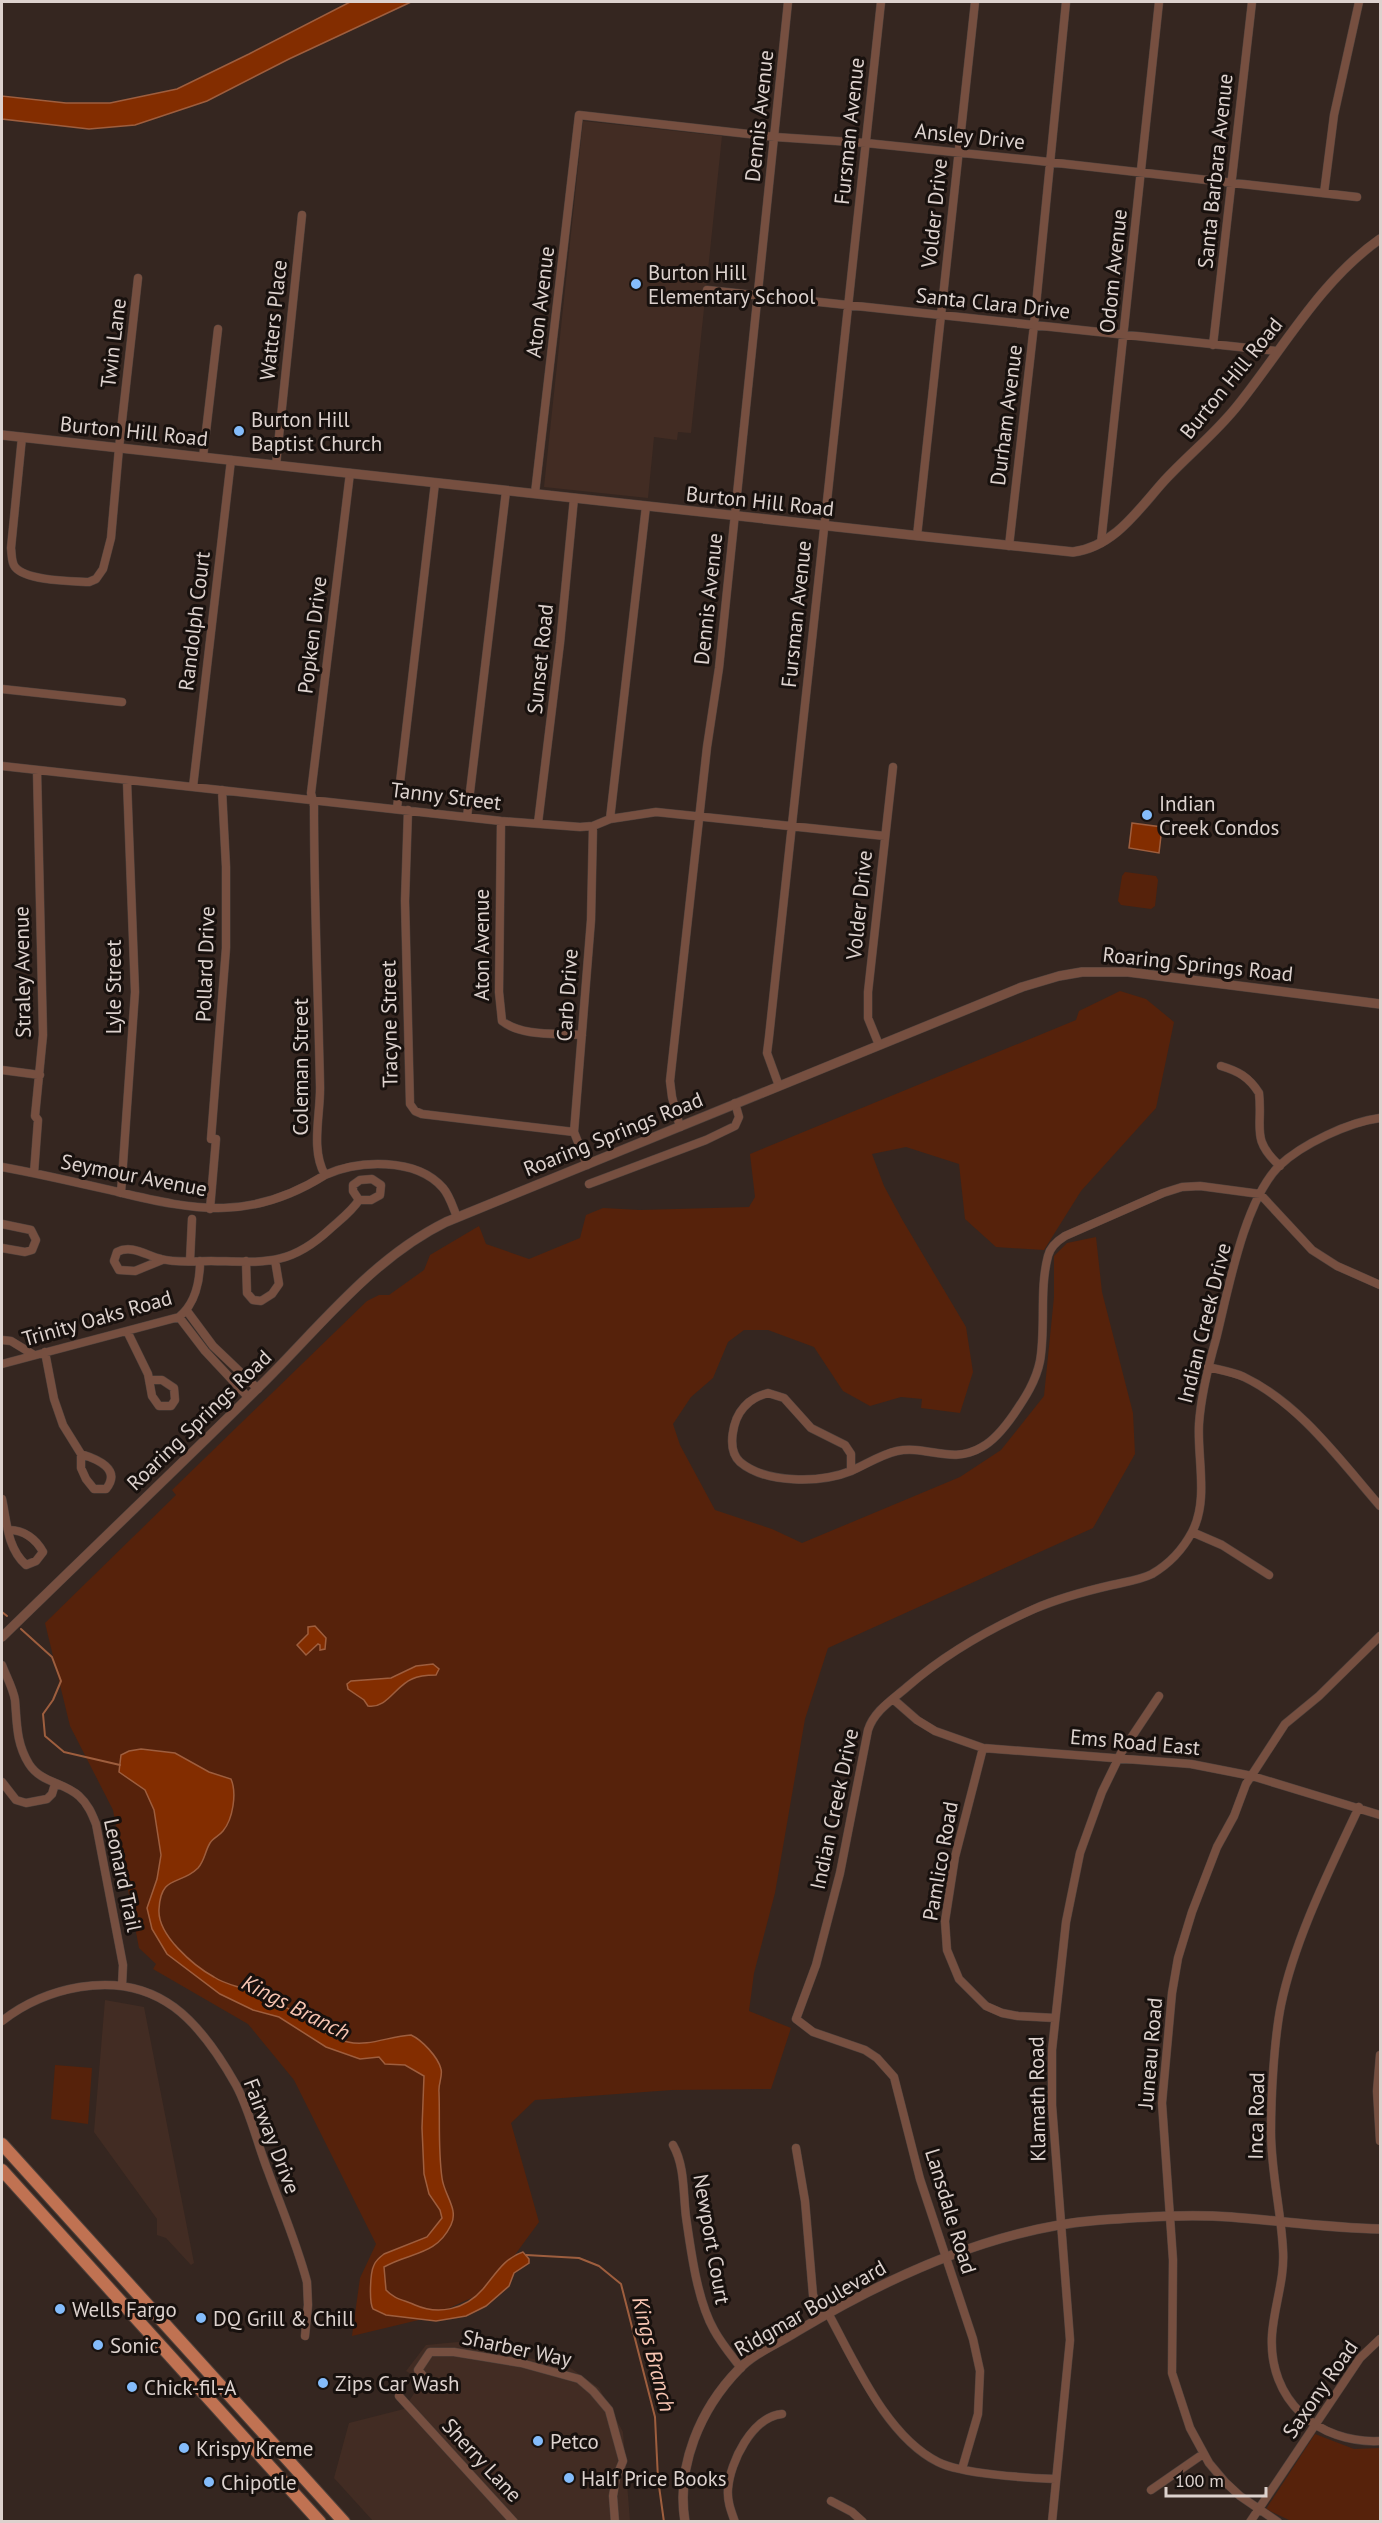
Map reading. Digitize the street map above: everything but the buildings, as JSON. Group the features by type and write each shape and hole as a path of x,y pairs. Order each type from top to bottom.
{"main road":[{"path":"2,2145 344,2522"},
{"path":"2,2169 10,2172 47,2213 53,2215 62,2211"},
{"path":"2,2169 320,2522"},
{"path":"65,2239 80,2245 142,2311 151,2309"}],"street":[{"name":"Dennis Avenue","path":"680,1127 670,1081 719,668 788,2"},
{"name":"Fursman Avenue","path":"779,1086 767,1053 881,2"},
{"name":"Volder Drive","path":"917,536 975,2"},
{"name":"Durham Avenue","path":"1009,546 1034,325 1066,2"},
{"name":"Odom Avenue","path":"1101,543 1159,2"},
{"name":"Santa Barbara Avenue","path":"1213,345 1252,2"},
{"path":"1324,193 1334,115 1359,2"},
{"name":"Ansley Drive","path":"579,115 775,137 866,143 1357,197"},
{"name":"Aton Avenue","path":"535,493 579,115"},
{"name":"Watters Place","path":"276,465 302,214"},
{"name":"Burton Hill Road","path":"2,435 1009,546 1083,551 1101,543 1126,524 1167,478 1204,443 1238,405 1276,351 1340,274 1380,239"},
{"name":"Twin Lane","path":"22,437 11,548 13,564 22,573 31,576 89,582 96,579 103,569 111,538 138,278"},
{"name":"Santa Clara Drive","path":"707,290 1276,351"},
{"path":"203,457 218,329"},
{"name":"Randolph Court","path":"193,787 231,460"},
{"name":"Popken Drive","path":"313,801 311,793 350,473"},
{"path":"397,808 435,483"},
{"path":"467,817 506,491"},
{"name":"Sunset Road","path":"538,823 560,644 574,498"},
{"path":"610,819 645,506"},
{"path":"2,690 122,702"},
{"name":"Tanny Street","path":"2,766 501,821 580,827 593,826 610,819 656,812 885,836"},
{"name":"Volder Drive","path":"879,1045 868,1018 868,997 892,766"},
{"name":"Straley Avenue","path":"34,1173 38,1120 35,1116 42,1035 37,770"},
{"name":"Lyle Street","path":"121,1193 135,992 127,781"},
{"name":"Pollard Drive","path":"210,1209 226,948 226,867 222,790"},
{"name":"Coleman Street","path":"313,801 320,1106 317,1150 325,1175"},
{"name":"Tracyne Street","path":"408,810 405,901 410,1104 415,1111 422,1114 574,1132"},
{"name":"Aton Avenue","path":"501,821 499,992 502,1021 516,1028 530,1031 582,1035"},
{"name":"Carb Drive","path":"587,1165 574,1132 591,920 593,826"},
{"name":"Roaring Springs Road","path":"2,1637 258,1389 380,1266 421,1235 456,1217 1022,987 1059,976 1082,972 1128,972 1380,1004"},
{"path":"1221,1066 1238,1071 1254,1085 1260,1102 1261,1144 1266,1153 1280,1166"},
{"path":"2,1070 40,1075"},
{"path":"589,1184 706,1140 735,1126 739,1117 735,1103"},
{"name":"Indian Creek Drive","path":"796,2019 816,1965 840,1873 867,1730 871,1720 920,1675 945,1658 1034,1609 1071,1596 1152,1574 1174,1557 1192,1532 1199,1507 1201,1483 1197,1447 1208,1367 1239,1253 1260,1194 1280,1166 1342,1128 1380,1118"},
{"path":"325,1175 359,1165 407,1168 427,1176 442,1187 456,1217"},
{"path":"359,1165 360,1179 353,1188 359,1200"},
{"name":"Seymour Avenue","path":"2,1167 192,1208 210,1209 240,1207 261,1202 301,1189 325,1175"},
{"path":"162,1260 135,1271 123,1272 116,1268 114,1261 117,1252 126,1249 162,1260 246,1262 275,1260 305,1250 341,1220 359,1200 375,1199 380,1195 382,1189 376,1181 360,1179"},
{"path":"851,1471 851,1454 845,1445 811,1428 784,1398 768,1393 756,1397 744,1407 737,1419 733,1450 738,1460 749,1468 772,1476 810,1480 840,1476 896,1451 963,1456 984,1447 1001,1432 1035,1378 1041,1351 1048,1255 1058,1240 1163,1193 1182,1187 1200,1186 1260,1194 1312,1251 1337,1266 1380,1285"},
{"path":"190,1261 192,1219"},
{"path":"2,1224 31,1230 36,1240 32,1250 25,1252 2,1248"},
{"path":"246,1262 247,1293 253,1300 261,1301 272,1294 279,1284 275,1260"},
{"name":"Trinity Oaks Road","path":"2,1364 179,1317 187,1311 196,1288 200,1261"},
{"path":"187,1311 213,1346 258,1389"},
{"path":"179,1317 204,1351 248,1397"},
{"path":"127,1331 149,1380"},
{"path":"2,1340 11,1341 34,1355"},
{"path":"45,1352 54,1399 63,1425 81,1454 81,1468 94,1489 106,1489 110,1483 111,1473 105,1464 81,1454"},
{"path":"1208,1367 1243,1377 1272,1394 1304,1420 1380,1506"},
{"path":"2,1498 11,1544 16,1556 26,1564 36,1561 43,1551 38,1543 18,1530 9,1530"},
{"path":"1192,1532 1222,1545 1269,1575"},
{"name":"Juneau Road","path":"1278,2522 1225,2482 1203,2454 1190,2428 1172,2373 1173,2260 1162,2103 1172,1993 1178,1958 1192,1912 1217,1848 1252,1776 1285,1724 1319,1696 1380,1636"},
{"name":"Leonard Trail","path":"2,1668 15,1699 17,1736 29,1764 37,1773 81,1797 96,1824 123,1965 122,1986"},
{"name":"Klamath Road","path":"1052,2522 1070,2340 1052,2105 1055,2018 1066,1922 1080,1853 1102,1792 1118,1758 1159,1696"},
{"name":"Ems Road East","path":"893,1699 934,1731 983,1748 1191,1764 1252,1776 1380,1815"},
{"name":"Pamlico Road","path":"983,1748 955,1857 945,1921 947,1950 958,1979 986,2006 1002,2013 1018,2016 1055,2018"},
{"path":"2,1782 16,1800 26,1803 47,1799 52,1794 55,1784"},
{"name":"Inca Road","path":"1315,2425 1285,2394 1275,2369 1272,2336 1283,2274 1283,2249 1272,2167 1271,2130 1280,2007 1313,1907 1359,1807"},
{"name":"Fairway Drive","path":"2,2021 38,1998 98,1984 122,1986 164,1999 183,2013 211,2048 236,2086 305,2276 308,2294 305,2336"},
{"name":"Lansdale Road","path":"796,2019 813,2032 865,2050 890,2070 901,2100 920,2179 973,2339 980,2371 978,2414 962,2469"},
{"path":"1380,2055 1377,2091 1380,2141"},
{"name":"Newport Court","path":"673,2145 680,2160 686,2218 704,2302 714,2331 741,2368"},
{"path":"796,2148 806,2202 813,2295 883,2410 902,2432 937,2462 962,2469 1056,2479"},
{"name":"Ridgmar Boulevard","path":"685,2522 682,2488 690,2451 708,2411 741,2368 753,2357 892,2278 1015,2236 1061,2225 1098,2220 1230,2217 1380,2229"},
{"name":"Saxony Road","path":"1250,2522 1360,2358 1380,2339"},
{"name":"Sharber Way","path":"426,2379 418,2370 430,2352 454,2352 522,2363 579,2379 609,2410 615,2428 623,2461 616,2478 613,2496 615,2522"},
{"name":"Sherry Lane","path":"399,2396 514,2522"},
{"path":"735,2522 729,2506 728,2492 736,2460 745,2443 765,2420 772,2415 782,2414"},
{"path":"1315,2425 1347,2438 1365,2442 1380,2441"},
{"path":"1151,2490 1203,2454"},
{"path":"831,2501 852,2512 862,2522"}],"shaded area":[{"path":"350,2 411,2 289,59 207,101 135,125 89,129 2,119 2,96 66,103 110,103 177,89"},
{"name":"Burton Hill Elementary School","path":"583,121 722,136 691,433 678,432 677,440 654,437 648,498 544,487"},
{"path":"1132,823 1162,827 1159,853 1129,848"},
{"path":"1125,872 1156,876 1158,880 1155,906 1151,909 1121,905 1118,901 1122,876"},
{"path":"1120,991 1146,999 1174,1022 1156,1108 1081,1191 1044,1250 996,1247 965,1219 959,1164 906,1147 872,1154 884,1186 903,1221 966,1327 973,1372 960,1413 921,1408 922,1399 901,1397 870,1406 843,1391 814,1347 768,1330 744,1330 728,1342 713,1378 691,1397 673,1424 680,1445 715,1510 772,1529 802,1543 960,1477 1001,1450 1044,1396 1054,1297 1054,1256 1067,1243 1096,1237 1102,1292 1133,1413 1135,1454 1093,1528 828,1648 805,1719 775,1893 754,1973 749,2011 791,2028 771,2089 672,2090 535,2100 511,2123 539,2222 489,2290 427,2318 352,2336 360,2278 376,2244 294,2080 248,2024 153,1969 156,1964 139,1948 113,1810 70,1726 45,1623 176,1495 172,1490 367,1301 379,1295 389,1295 424,1270 430,1255 479,1226 486,1244 529,1259 580,1238 586,1215 603,1208 640,1210 749,1207 755,1197 750,1154 1076,1020 1079,1011"},
{"path":"315,1626 326,1638 325,1649 320,1650 318,1644 306,1655 297,1645 308,1634 308,1627"},
{"path":"433,1664 439,1669 436,1675 421,1676 406,1682 386,1701 375,1706 368,1706 364,1700 348,1689 347,1684 351,1681 391,1678 416,1666"},
{"path":"141,1749 175,1753 209,1772 231,1779 233,1785 233,1806 229,1820 221,1833 210,1843 198,1868 167,1885 163,1890 159,1909 160,1919 178,1949 218,1979 269,1998 340,2040 363,2043 411,2035 425,2045 437,2059 441,2072 439,2089 441,2167 443,2184 452,2208 453,2219 438,2243 384,2267 386,2290 396,2297 424,2308 451,2309 476,2296 510,2258 523,2252 529,2259 529,2263 514,2273 509,2286 486,2306 466,2316 436,2321 386,2315 373,2309 371,2281 376,2262 384,2254 427,2237 442,2218 440,2210 429,2194 424,2174 422,2128 424,2076 405,2065 385,2064 379,2057 360,2059 326,2047 279,2017 253,2010 220,1994 167,1954 152,1929 147,1908 157,1879 161,1855 154,1810 145,1790 119,1772 121,1755"},
{"path":"105,2000 144,2007 194,2263 191,2265 166,2238 157,2235 157,2219 94,2132"},
{"path":"55,2065 92,2068 88,2124 51,2119"},
{"path":"458,2342 569,2367 599,2388 623,2432 630,2521 373,2521 334,2478 349,2423 404,2409 422,2381 406,2371 426,2345"},
{"path":"1315,2434 1354,2449 1380,2448 1380,2521 1291,2521 1266,2509"}],"waterway":[{"name":"Kings Branch","path":"2,1612 7,1616"},
{"name":"Kings Branch","path":"21,1629 52,1657 61,1681 53,1700 43,1714 45,1736 64,1752 120,1765"},
{"name":"Kings Branch","path":"526,2255 579,2258 599,2266 621,2284 655,2417 658,2479 664,2522"}],"place":[{"name":"Burton Hill Elementary School","path":"636,284"},
{"name":"Burton Hill Baptist Church","path":"239,431"},
{"name":"Indian Creek Condos","path":"1147,815"},
{"name":"Wells Fargo","path":"60,2309"},
{"name":"DQ Grill & Chill","path":"201,2318"},
{"name":"Sonic","path":"98,2345"},
{"name":"Zips Car Wash","path":"323,2383"},
{"name":"Chick-fil-A","path":"132,2387"},
{"name":"Petco","path":"538,2441"},
{"name":"Krispy Kreme","path":"184,2448"},
{"name":"Half Price Books","path":"569,2478"},
{"name":"Chipotle","path":"209,2482"}]}
